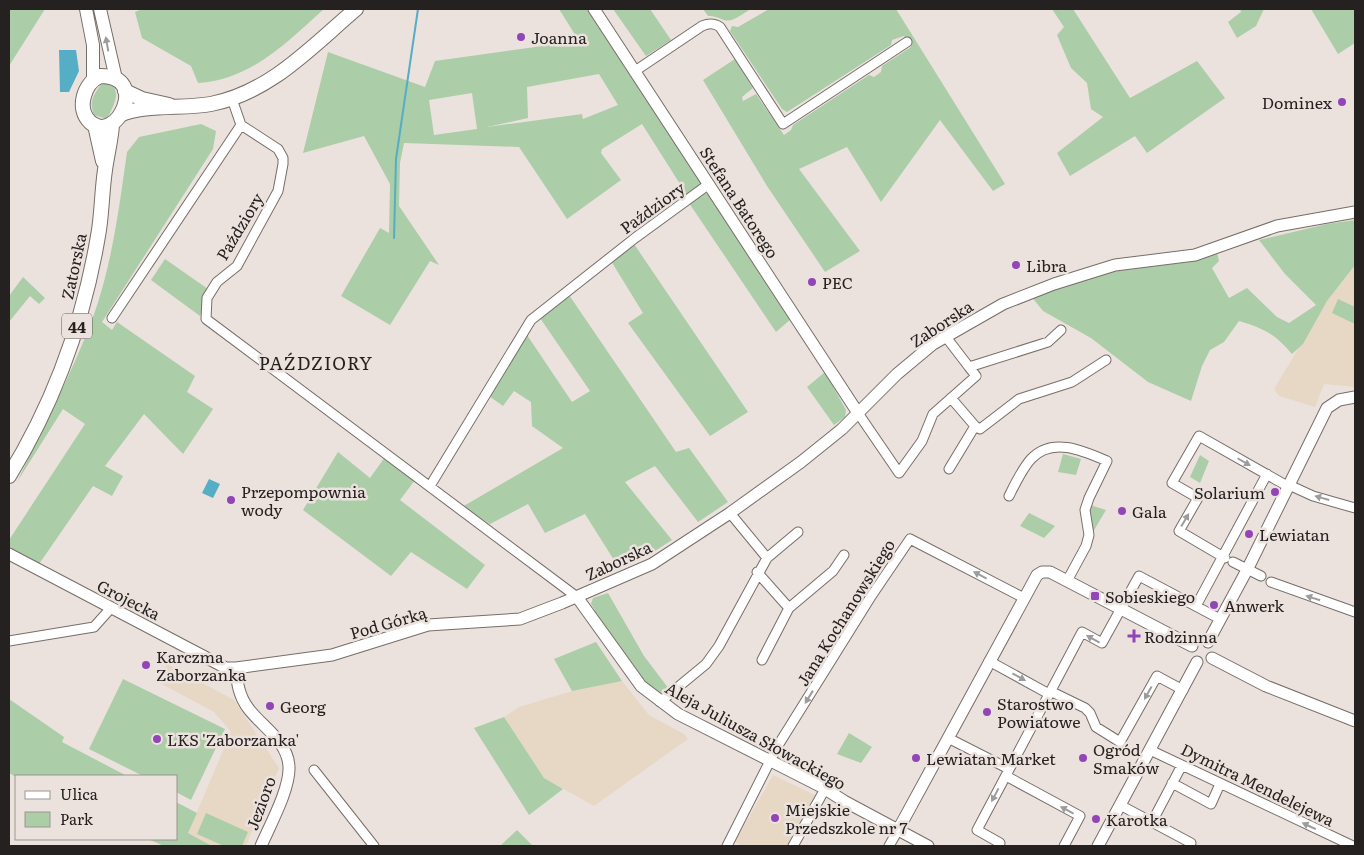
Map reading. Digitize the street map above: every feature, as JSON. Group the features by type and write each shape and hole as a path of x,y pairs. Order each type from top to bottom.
{"main road":[{"name":"44","path":"86,9 93,45 93,79 86,90 82,106 84,114 95,126"},
{"path":"100,9 116,78 125,91 142,98 177,107"},
{"path":"95,126 106,127 132,111 208,105 232,99 260,87 282,73 356,9"},
{"path":"93,79 100,76 116,78"},
{"name":"44","path":"116,120 125,104 125,91"},
{"name":"Zatorska","path":"9,476 45,409 74,335 94,261 105,169 116,120"},
{"name":"Zatorska","path":"95,126 105,169"}],"street":[{"name":"Stefana Batorego","path":"594,9 858,413"},
{"path":"635,71 702,26 710,23 715,24 720,27 785,128 874,70 901,43"},
{"path":"112,318 241,125 232,99"},
{"name":"Paździory","path":"241,125 278,149 284,164 278,191 236,266 218,282 207,298 206,319 211,325 577,597"},
{"name":"Paździory","path":"430,486 531,320 635,238 709,184"},
{"name":"Zaborska","path":"577,597 652,564 730,513 801,462 933,344 1003,304 1054,284 1116,265 1195,255 1276,226 1355,212"},
{"path":"969,367 1048,342 1061,330"},
{"path":"858,413 899,473 922,441 933,414 976,376 946,337"},
{"path":"951,398 975,426 980,429 1019,399 1072,382 1106,360"},
{"path":"1208,642 1247,570 1327,408 1339,400 1355,397"},
{"path":"948,469 975,426"},
{"path":"1261,576 1179,531 1198,498 1172,483 1199,436 1289,486 1313,496 1355,508"},
{"path":"1009,496 1031,459 1041,451 1066,446 1107,461 1085,510 1089,534 1086,546 1067,581"},
{"path":"1196,606 1227,559 1267,474"},
{"path":"730,513 767,558"},
{"path":"660,702 706,664 719,646 767,558 798,532"},
{"name":"Jana Kochanowskiego","path":"770,761 870,598 910,539 1024,598"},
{"name":"Grojecka","path":"9,554 216,664 236,668"},
{"path":"762,660 789,608 833,571 844,555"},
{"path":"758,572 789,608"},
{"path":"889,846 1037,575 1042,572 1050,572 1192,646"},
{"path":"998,846 1000,843 977,830 1082,632 1102,643 1139,576 1220,619"},
{"path":"1271,582 1355,612"},
{"name":"Pod Górką","path":"236,668 332,655 428,625 520,619 577,597"},
{"name":"Aleja Juliusza Słowackiego","path":"577,597 641,686 660,702 678,714 825,789 928,846"},
{"path":"9,641 94,627 111,608"},
{"path":"1192,646 1198,642 1208,642"},
{"path":"1208,642 1212,647 1212,658"},
{"path":"1192,646 1192,657 1197,662 1204,663 1212,658"},
{"path":"1212,658 1266,686 1355,721"},
{"path":"989,661 1085,708 1090,713 1096,727 1120,742 1157,676 1183,690"},
{"path":"1098,846 1197,662"},
{"name":"Jezioro","path":"236,668 237,686 248,708 283,746 289,767 287,781 261,846"},
{"path":"948,738 1080,816 1064,846"},
{"name":"Dymitra Mendelejewa","path":"1150,750 1353,846"},
{"path":"728,846 770,761"},
{"path":"1152,822 1182,766"},
{"path":"314,770 374,846"},
{"path":"1172,783 1211,804 1220,784"},
{"path":"793,846 825,789"},
{"path":"1120,805 1191,843"}],"shaded area":[{"path":"1355,265 1355,387 1324,384 1315,407 1279,396 1274,389 1327,301"},
{"path":"167,664 234,700 279,768 246,846 212,846 188,833 231,732 214,712 158,682"},
{"path":"622,681 649,715 684,734 688,739 594,806 544,778 504,717 519,707 572,691"},
{"name":"Miejskie Przedszkole nr 7","path":"773,775 815,795 787,846 743,846 735,842"}],"green space":[{"path":"9,9 45,9 9,66"},
{"path":"142,9 324,9 282,46 251,67 235,75 198,83 191,66 142,38 135,12"},
{"path":"559,9 589,9 703,183 687,195 642,124 602,149 601,153 621,180 567,219 519,147 404,143 400,163 399,206 439,265 430,261 390,325 341,296 380,228 389,233 390,184 364,136 303,153 328,52 425,87 435,61 579,41","holes":["599,74 618,105 583,119 582,114 487,127 528,118 527,87","472,93 477,129 434,135 429,100"]},
{"path":"613,9 650,9 671,40 646,56"},
{"path":"703,9 751,9 727,21 708,16"},
{"path":"769,9 896,9 1005,184 993,191 940,120 881,202 847,147 799,169 860,251 825,272 767,186 703,80 735,59 753,88 742,97 743,101 756,94 784,135 791,130 793,125 869,75 874,77 881,72 882,66 911,47 904,36 892,40 891,45 787,112 782,109 730,31 732,26 738,27"},
{"path":"1052,9 1073,9 1130,98 1197,61 1225,98 1147,153 1135,136 1070,176 1057,153 1103,117 1091,109 1087,83 1071,68 1057,35 1064,27"},
{"path":"1240,9 1264,9 1256,26 1237,38 1228,22 1241,12"},
{"path":"1311,9 1355,9 1355,43 1338,54"},
{"path":"103,81 110,84 116,92 114,103 107,119 94,115 92,110 93,97"},
{"path":"201,124 216,131 213,149 102,322 112,330 117,322 195,376 187,392 213,409 183,454 144,414 105,466 123,476 112,496 93,486 37,567 9,550 9,540 85,424 63,409 17,482 75,361 99,300 114,237 127,152 139,137"},
{"path":"703,192 709,195 791,319 776,332 689,203"},
{"path":"1355,220 1355,265 1327,301 1303,344 1292,354 1280,341 1268,333 1239,321 1224,342 1210,350 1202,366 1191,401 1148,382 1091,338 1043,311 1031,296 1099,273 1189,262 1217,253 1219,261 1212,268 1229,298 1247,288 1277,317 1289,323 1316,305 1285,274 1259,240 1327,224"},
{"path":"634,244 748,412 710,436 628,323 643,313 611,261"},
{"path":"165,259 208,289 200,316 151,280"},
{"path":"23,277 45,298 39,304 30,296 9,322 9,296"},
{"path":"569,295 676,452 689,448 728,502 698,522 655,466 625,482 672,540 647,556 619,568 585,514 545,533 528,504 490,524 462,507 563,448 532,426 531,402 514,391 503,406 489,396 527,335 572,402 590,391 540,318"},
{"path":"1338,299 1355,307 1355,324 1332,313"},
{"path":"825,372 846,410 845,417 834,425 807,387"},
{"path":"338,452 370,478 385,457 415,480 400,500 485,565 467,589 411,552 391,576 303,510"},
{"path":"1063,454 1081,459 1076,475 1058,472"},
{"path":"1200,455 1209,461 1200,483 1190,477"},
{"path":"1087,504 1106,510 1087,542"},
{"path":"1029,513 1055,526 1044,538 1020,526"},
{"path":"608,593 644,656 669,689 659,699 644,684 592,613 595,610 591,604 593,598"},
{"path":"596,642 622,681 572,691 554,659"},
{"name":"LKS 'Zaborzanka'","path":"123,679 225,729 191,800 178,793 178,775 141,775 89,749"},
{"path":"9,699 64,737 62,742 125,775 15,776 9,773"},
{"path":"504,717 544,778 563,789 529,815 474,728"},
{"path":"849,733 872,747 861,763 837,754"},
{"path":"178,803 197,813 188,833 212,846 164,846 150,840 178,840"},
{"path":"206,813 248,832 242,846 224,846 197,834"},
{"path":"517,830 533,846 500,846"}],"water":[{"path":"59,50 76,50 79,71 69,92 60,92"},
{"path":"209,479 220,484 213,498 202,493"}],"waterway":[{"path":"394,238 396,159 418,9"}],"place":[{"name":"Joanna","path":"521,37"},
{"name":"Dominex","path":"1342,102"},
{"name":"Libra","path":"1016,265"},
{"name":"PEC","path":"812,282"},
{"name":"Solarium","path":"1275,492"},
{"name":"Przepompownia wody","path":"231,500"},
{"name":"Gala","path":"1122,511"},
{"name":"Lewiatan","path":"1249,534"},
{"name":"Sobieskiego","path":"1095,596"},
{"name":"Anwerk","path":"1214,605"},
{"name":"Rodzinna","path":"1134,636"},
{"name":"Karczma Zaborzanka","path":"146,665"},
{"name":"Georg","path":"270,706"},
{"name":"Starostwo Powiatowe","path":"987,712"},
{"name":"LKS 'Zaborzanka'","path":"157,739"},
{"name":"Lewiatan Market","path":"916,758"},
{"name":"Ogród Smaków","path":"1083,758"},
{"name":"Miejskie Przedszkole nr 7","path":"775,818"},
{"name":"Karotka","path":"1096,819"}],"district":[{"name":"PAŹDZIORY","path":"316,362"}]}
